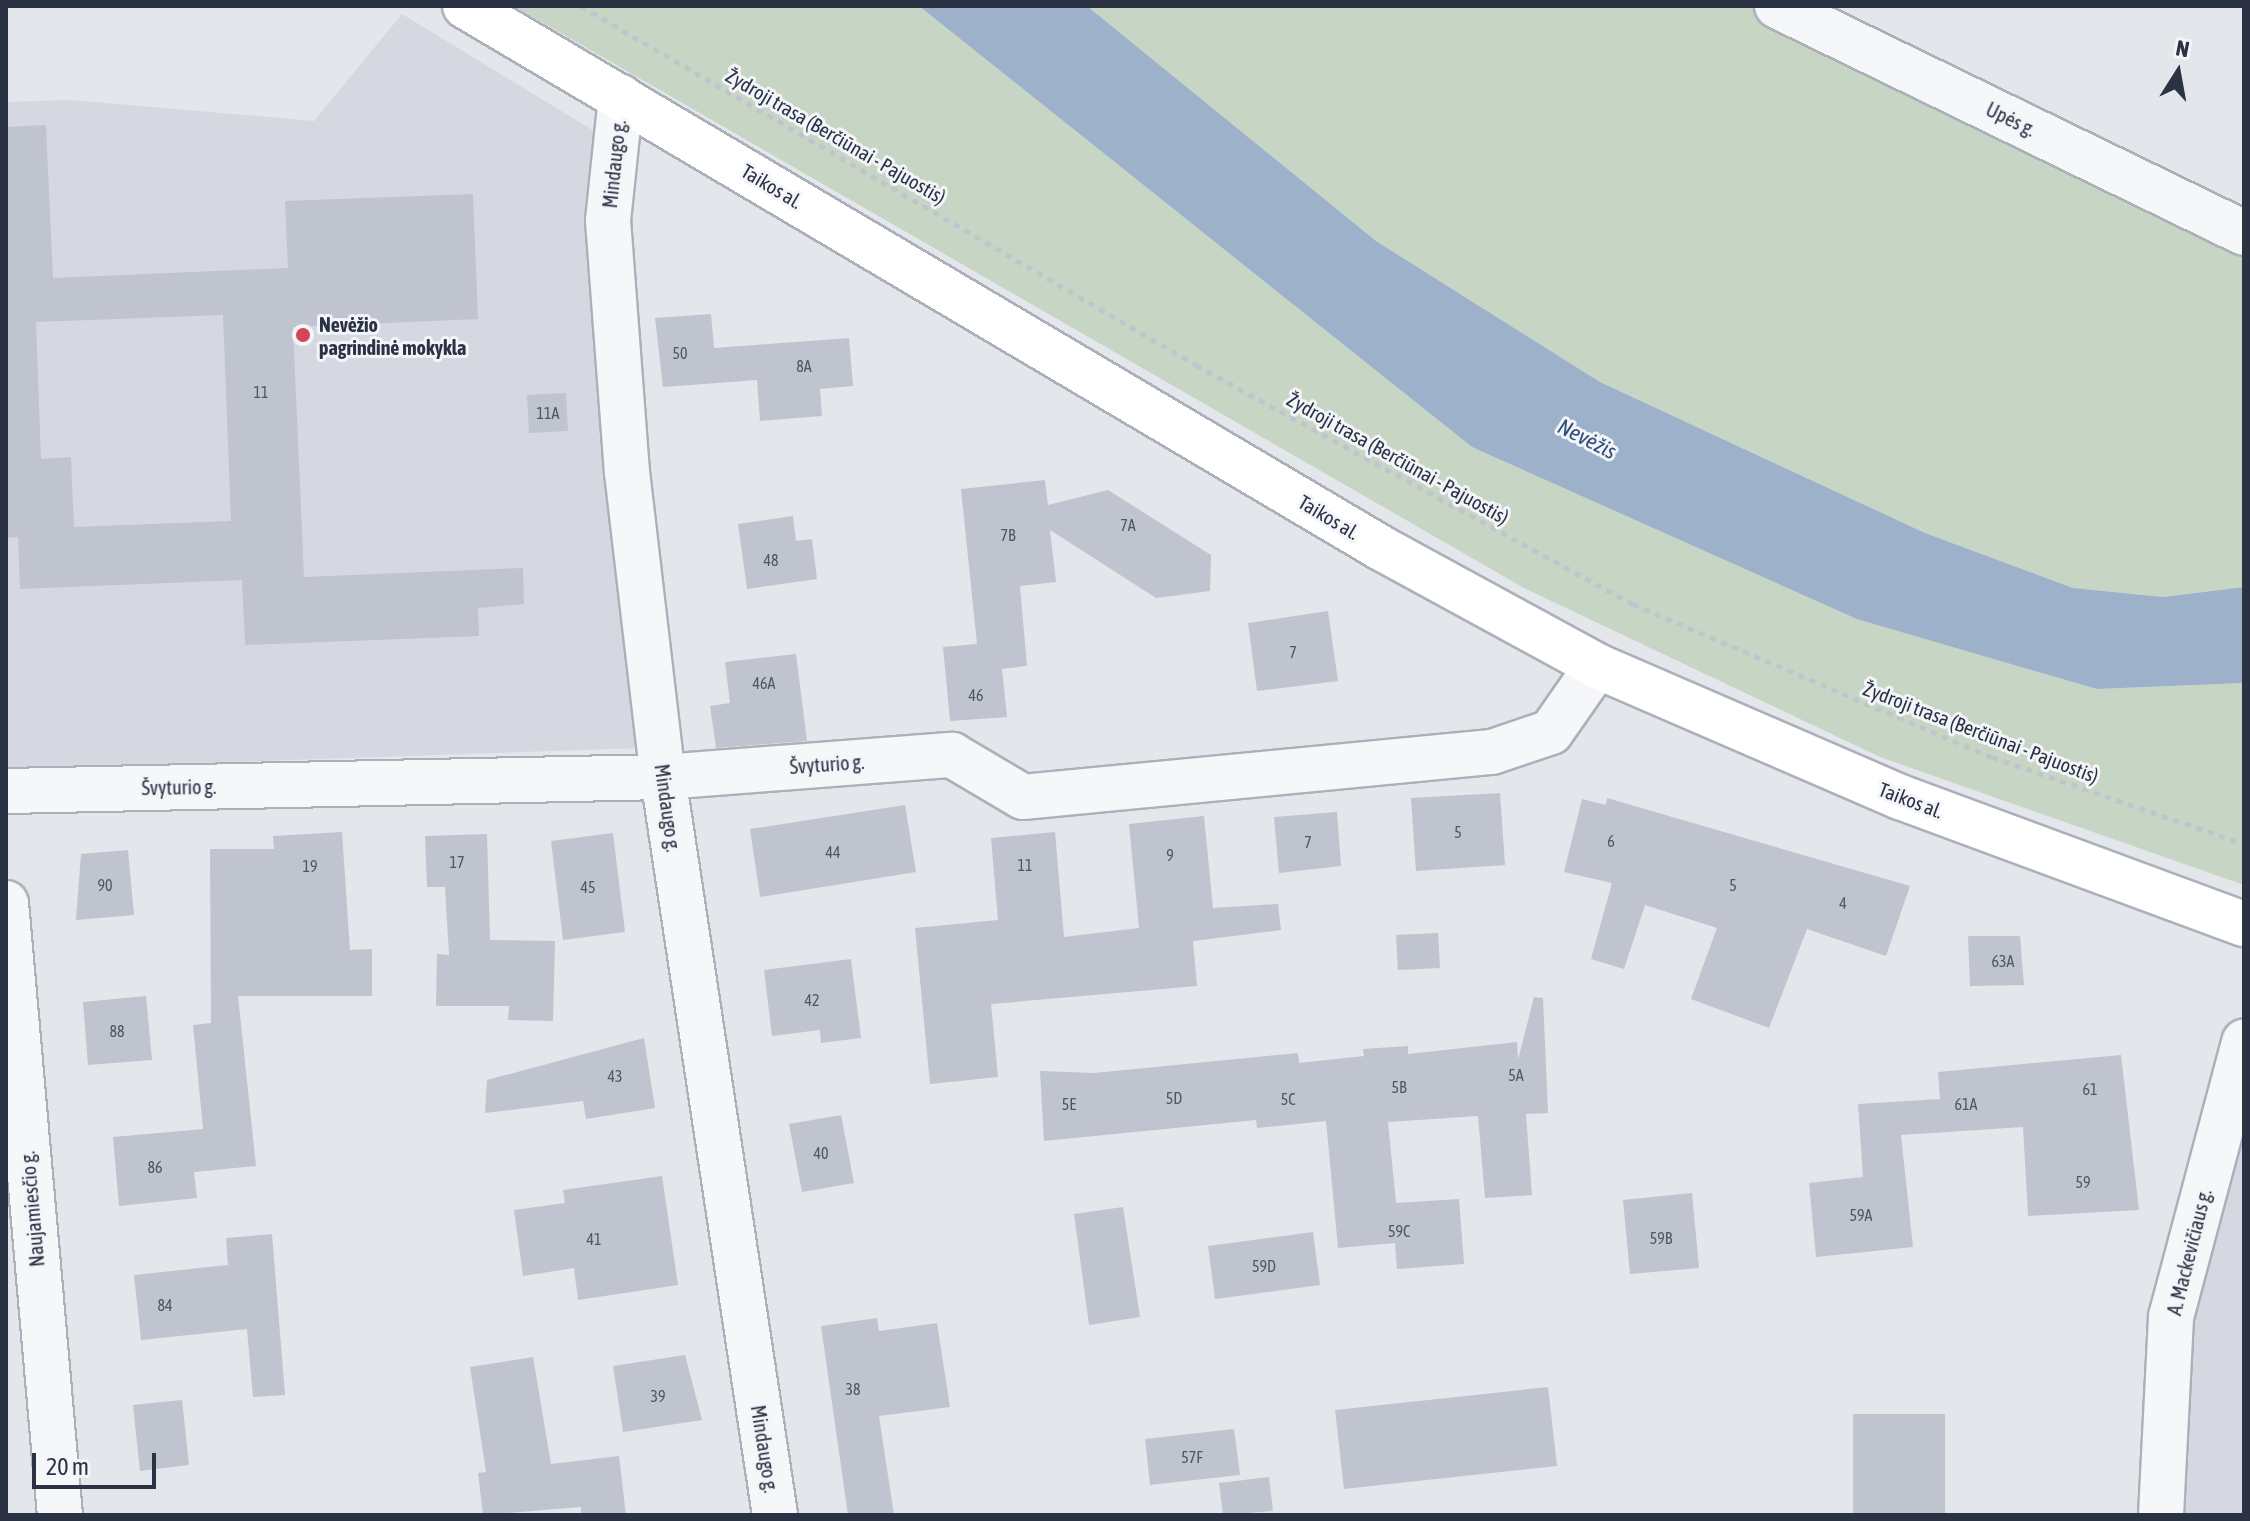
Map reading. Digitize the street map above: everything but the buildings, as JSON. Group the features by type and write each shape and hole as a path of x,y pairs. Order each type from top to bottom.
{"main road":[{"name":"Taikos al.","path":"465,6 1381,548 1597,666 1900,797 2244,924"}],"street":[{"name":"Upės g.","path":"1777,6 2244,233"},
{"name":"Mindaugo g.","path":"621,97 608,220 663,777 775,1515"},
{"name":"Švyturio g.","path":"6,791 663,777 952,755 1023,797 1358,760 1492,752 1551,732 1597,666"},
{"name":"Naujamiesčio g.","path":"6,903 60,1515"},
{"name":"A. Mackevičiaus g.","path":"2161,1515 2171,1317 2244,1042"}],"path":[{"name":"Žydroji trasa (Berčiūnai - Pajuostis)","path":"581,6 1196,365 1633,604 1992,757 2244,844"}],"shaded area":[{"name":"Nevėžio pagrindinė mokykla","path":"402,14 594,131 593,211 638,748 6,770 6,102 71,100 314,121"},
{"path":"2244,1126 2244,1515 2176,1515 2187,1304"}],"green space":[{"path":"514,6 919,6 1472,447 2097,689 2244,683 2244,885 1880,757 1524,588"},
{"path":"1087,6 1777,6 2244,233 2244,587 2163,597 2073,588 1925,533 1600,382 1376,241"}],"water":[{"name":"Nevėžis","path":"919,6 1087,6 1376,241 1600,382 1925,533 2073,588 2163,597 2244,587 2244,683 2097,689 1857,619 1472,447"}],"place":[{"name":"Nevėžio pagrindinė mokykla","path":"303,335"}]}
